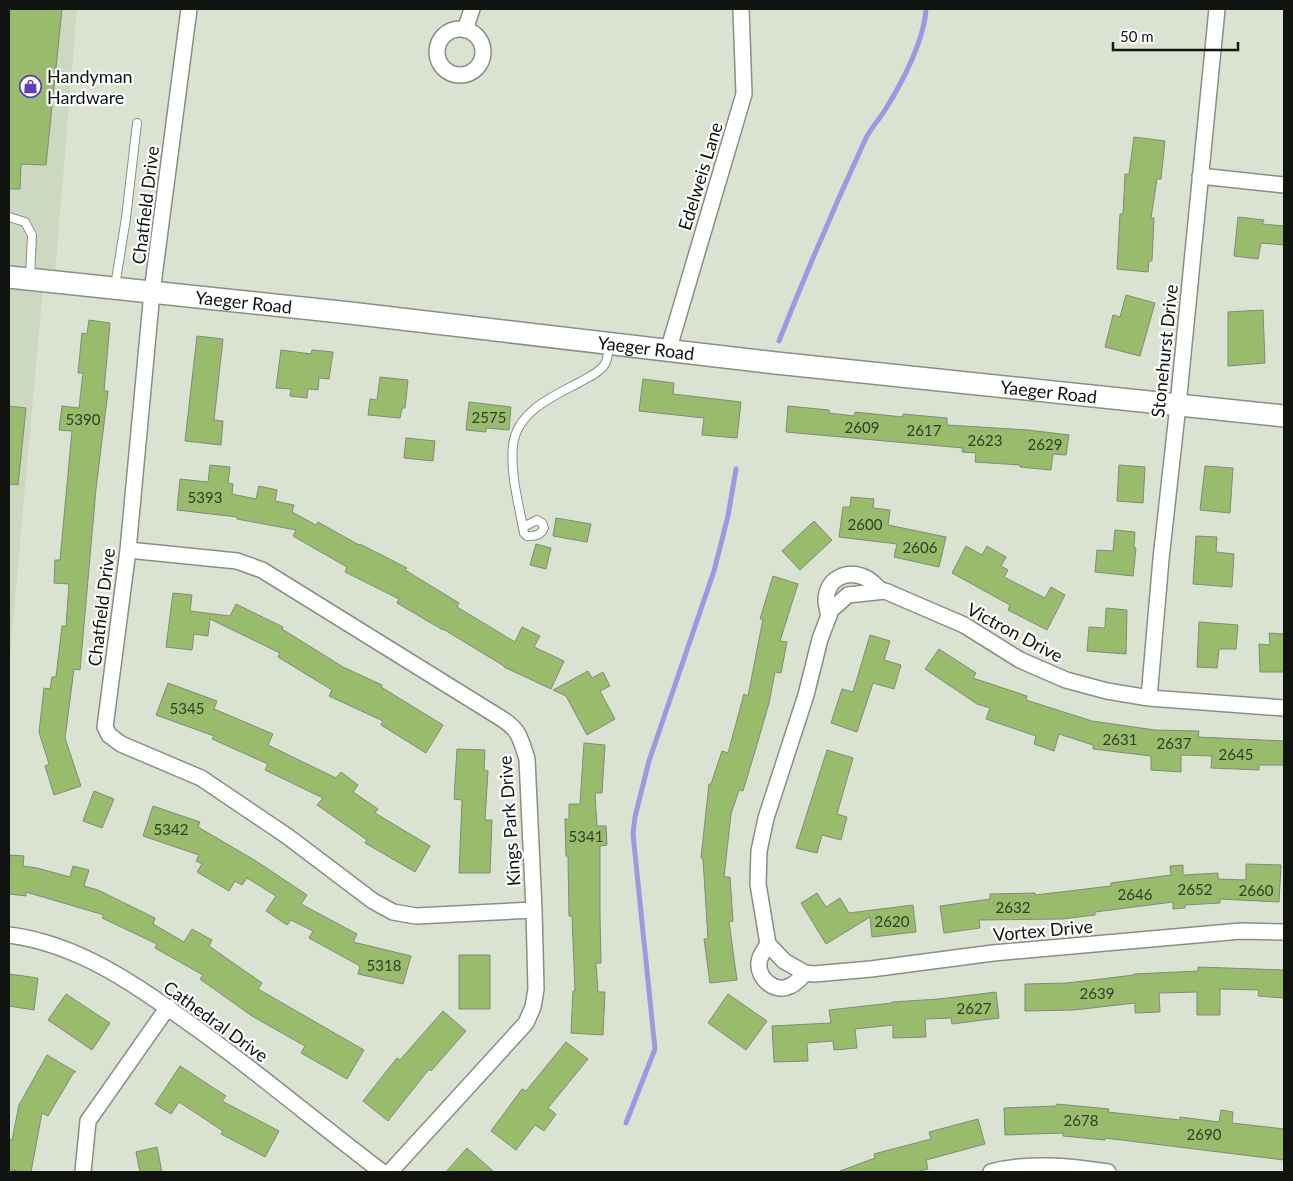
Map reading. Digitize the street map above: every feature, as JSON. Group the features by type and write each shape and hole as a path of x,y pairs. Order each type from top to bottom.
{"street":[{"name":"Chatfield Drive","path":"189,9 152,292 128,550 105,727 109,735 121,744 201,778 287,836 373,901 393,912 416,916 534,910"},
{"path":"465,30 472,9"},
{"name":"Edelweis Lane","path":"668,351 744,94 741,9"},
{"name":"Stonehurst Drive","path":"1149,698 1161,560 1217,9"},
{"path":"1200,176 1284,185"},
{"name":"Yaeger Road","path":"9,277 350,313 668,351 1284,416"},
{"name":"Kings Park Drive","path":"128,550 237,561 262,570 512,725 519,735 527,759 536,989 533,1007 526,1023 390,1172"},
{"name":"Victron Drive","path":"829,616 826,601 828,589 834,579 848,574 867,578 882,591"},
{"name":"Victron Drive","path":"829,616 831,610 848,595 884,591 964,625 1020,660 1066,680 1107,691 1149,698 1284,708"},
{"path":"768,944 762,952 759,962 763,978 779,988 789,988 805,973 784,961 768,944 758,884 759,851 766,818 806,695 820,640 829,616"},
{"name":"Vortex Drive","path":"805,973 814,974 871,969 993,953 1241,931 1284,932"},
{"name":"Cathedral Drive","path":"9,935 27,937 66,949 106,967 168,1007 225,1049 382,1172"},
{"path":"84,1172 88,1120 168,1007"},
{"path":"991,1172 1006,1168 1037,1165 1103,1172"}],"lane":[{"path":"115,288 126,218 137,123"},
{"path":"9,216 25,222 32,235 30,279"},
{"path":"523,527 514,474 513,445 518,427 541,404 601,368 607,358 609,343"}],"shaded area":[{"path":"9,9 77,9 55,273 9,266"},
{"path":"43,288 9,666 9,289"}],"building":[{"name":"Handyman Hardware","path":"9,9 62,9 46,165 21,164 20,189 9,189"},
{"path":"1134,137 1165,141 1161,179 1157,179 1151,218 1154,218 1152,261 1149,261 1148,272 1117,269 1120,214 1123,214 1125,174 1129,174"},
{"path":"1238,217 1264,220 1262,224 1284,226 1284,245 1261,243 1258,259 1234,256"},
{"path":"1126,295 1155,303 1140,356 1105,347 1113,315 1120,317"},
{"path":"1263,310 1265,363 1228,366 1228,312"},
{"path":"89,320 110,323 104,391 108,391 96,489 80,670 74,669 65,738 81,786 54,795 45,766 49,764 39,732 44,688 50,689 52,677 56,677 62,626 66,626 69,584 54,583 55,560 60,560 72,431 59,430 62,406 79,408 83,373 78,373 82,333 87,334"},
{"path":"197,336 223,339 214,420 223,421 221,445 185,441"},
{"path":"281,350 311,354 312,350 333,352 329,379 319,378 318,390 308,389 307,398 290,396 291,389 276,388"},
{"path":"380,377 408,380 405,408 402,408 400,418 368,415 370,399 377,400"},
{"path":"643,379 674,383 673,394 741,402 737,438 702,435 704,418 639,411"},
{"path":"469,402 511,407 509,430 486,428 486,432 466,430"},
{"path":"9,406 26,408 18,485 9,484"},
{"path":"788,406 829,410 829,413 854,416 855,412 903,417 903,414 947,418 947,425 1028,430 1069,435 1066,455 1053,454 1051,470 1020,467 1020,465 975,462 976,453 962,452 963,448 786,432"},
{"path":"406,438 435,441 433,461 404,458"},
{"path":"210,465 230,467 228,483 233,484 232,494 256,499 259,486 277,490 275,501 294,505 292,512 316,525 318,522 359,545 407,568 405,570 459,603 457,607 515,642 522,627 540,636 534,647 564,661 551,689 504,667 397,603 399,599 345,572 347,567 293,536 296,530 237,519 237,517 177,510 180,479 208,482"},
{"path":"1119,465 1145,467 1143,503 1117,501"},
{"path":"1205,466 1233,468 1230,513 1200,510"},
{"path":"851,497 874,499 873,508 890,510 888,525 946,537 939,567 894,557 897,544 839,537 843,507 850,507"},
{"path":"556,518 591,524 587,542 553,536"},
{"path":"814,521 832,540 800,570 782,551"},
{"path":"1115,530 1135,532 1134,547 1136,548 1133,576 1095,572 1097,550 1113,551"},
{"path":"1196,536 1217,537 1216,552 1234,554 1232,587 1193,584"},
{"path":"536,544 551,548 546,569 530,565"},
{"path":"966,546 982,555 987,546 1006,557 1001,566 1008,570 1004,577 1045,598 1051,587 1065,595 1047,630 1008,610 1010,605 952,573"},
{"path":"773,576 798,584 780,641 787,642 781,673 775,672 769,703 743,791 739,790 731,814 724,877 730,877 733,921 729,922 737,980 710,983 704,939 708,939 703,859 701,858 709,784 711,784 722,751 728,753 744,694 748,696 763,619 760,619"},
{"path":"173,593 192,595 190,611 230,616 236,604 283,627 282,629 343,667 382,685 381,687 443,725 426,753 381,725 383,721 329,696 332,690 278,657 280,653 210,619 208,636 194,634 192,650 166,647"},
{"path":"1106,608 1127,610 1126,654 1087,651 1089,627 1105,628"},
{"path":"1199,622 1238,625 1236,649 1219,649 1217,668 1197,667"},
{"path":"1269,633 1284,634 1284,672 1260,672 1259,644 1270,645"},
{"path":"870,635 890,641 884,660 901,665 894,689 873,683 857,732 831,723 842,689 853,692"},
{"path":"939,649 976,673 973,678 1027,696 1026,700 1092,721 1155,730 1199,731 1198,737 1284,741 1284,765 1259,765 1259,770 1211,768 1212,756 1181,755 1181,772 1151,770 1151,756 1093,749 1093,745 1059,734 1054,751 1034,744 1036,736 986,719 990,708 977,704 925,669"},
{"path":"588,671 592,678 603,672 610,686 600,691 615,719 587,735 566,696 553,690"},
{"path":"168,683 217,701 214,709 273,734 268,745 336,778 341,772 358,785 353,792 378,809 375,813 430,846 415,872 365,843 367,840 317,805 323,798 265,770 268,764 212,739 214,736 156,715"},
{"path":"584,743 605,745 602,793 595,793 597,826 606,826 607,845 600,846 601,963 596,963 598,992 605,992 603,1035 571,1033 573,991 575,991 572,916 569,916 565,819 569,819 569,804 580,804"},
{"path":"457,749 485,750 484,770 488,771 485,820 492,820 490,873 459,873 462,800 454,799"},
{"path":"827,750 853,758 837,814 847,817 841,840 822,835 817,853 796,848"},
{"path":"94,791 114,799 102,828 83,821"},
{"path":"153,806 200,822 198,827 256,861 307,895 301,904 357,934 353,942 411,956 403,984 358,974 360,966 309,938 313,931 291,920 287,925 266,911 276,896 247,878 242,885 235,881 229,891 197,872 202,864 196,861 199,855 143,836"},
{"path":"10,855 24,856 23,866 70,877 73,866 89,870 84,886 98,890 155,918 153,924 184,942 192,929 212,940 209,946 262,983 258,989 364,1050 347,1079 301,1053 305,1046 252,1016 200,979 203,975 155,948 157,944 102,918 104,915 26,892 26,896 9,894"},
{"path":"1246,864 1281,865 1279,902 1220,899 1220,903 1185,905 1185,908 1173,909 1173,902 1095,912 1095,915 1062,919 979,920 980,928 944,933 940,906 990,899 990,894 1035,893 1035,895 1111,886 1111,883 1171,875 1170,866 1183,865 1183,875 1218,873 1218,879 1246,880"},
{"path":"817,893 826,907 840,898 849,913 913,905 916,932 872,937 870,917 826,944 801,903"},
{"path":"459,955 490,955 490,1009 459,1009"},
{"path":"1198,967 1284,970 1284,998 1258,996 1259,990 1220,989 1220,1015 1197,1015 1197,992 1159,993 1160,1012 1135,1013 1135,1003 1074,1010 1025,1011 1025,984 1067,983 1134,974 1198,971"},
{"path":"9,974 38,978 34,1010 9,1006"},
{"path":"996,992 999,1018 952,1024 951,1018 925,1019 926,1037 893,1038 893,1025 855,1029 857,1048 834,1050 833,1041 807,1043 808,1061 774,1062 772,1026 831,1023 829,1010"},
{"path":"66,994 110,1023 92,1050 48,1020"},
{"path":"728,994 767,1021 746,1050 708,1023"},
{"path":"443,1011 466,1031 431,1071 429,1069 388,1121 363,1101 397,1058 400,1060"},
{"path":"566,1042 588,1059 548,1108 556,1114 544,1131 535,1125 516,1150 491,1131 522,1089 526,1091"},
{"path":"47,1055 76,1072 74,1072 48,1116 42,1113 31,1172 9,1170 9,1139 12,1140 19,1105"},
{"path":"180,1066 226,1096 222,1101 279,1131 265,1157 221,1134 223,1131 179,1102 171,1114 155,1104"},
{"path":"1057,1104 1109,1109 1108,1112 1180,1120 1180,1117 1219,1122 1221,1110 1233,1112 1232,1123 1284,1129 1284,1160 1105,1138 1105,1140 1063,1136 1063,1133 1005,1135 1004,1108 1056,1106"},
{"path":"978,1119 985,1144 926,1160 928,1169 916,1172 840,1172 875,1158 874,1154 931,1139 929,1132"},
{"path":"157,1147 162,1172 140,1172 136,1152"},
{"path":"467,1148 494,1172 446,1172"}],"waterway":[{"path":"779,341 821,239 866,138 892,99 917,48 926,9"},
{"path":"626,1123 655,1049 633,834 635,817 649,761 714,571 728,516 736,469"}],"place":[{"name":"Handyman Hardware","path":"31,86"}]}
